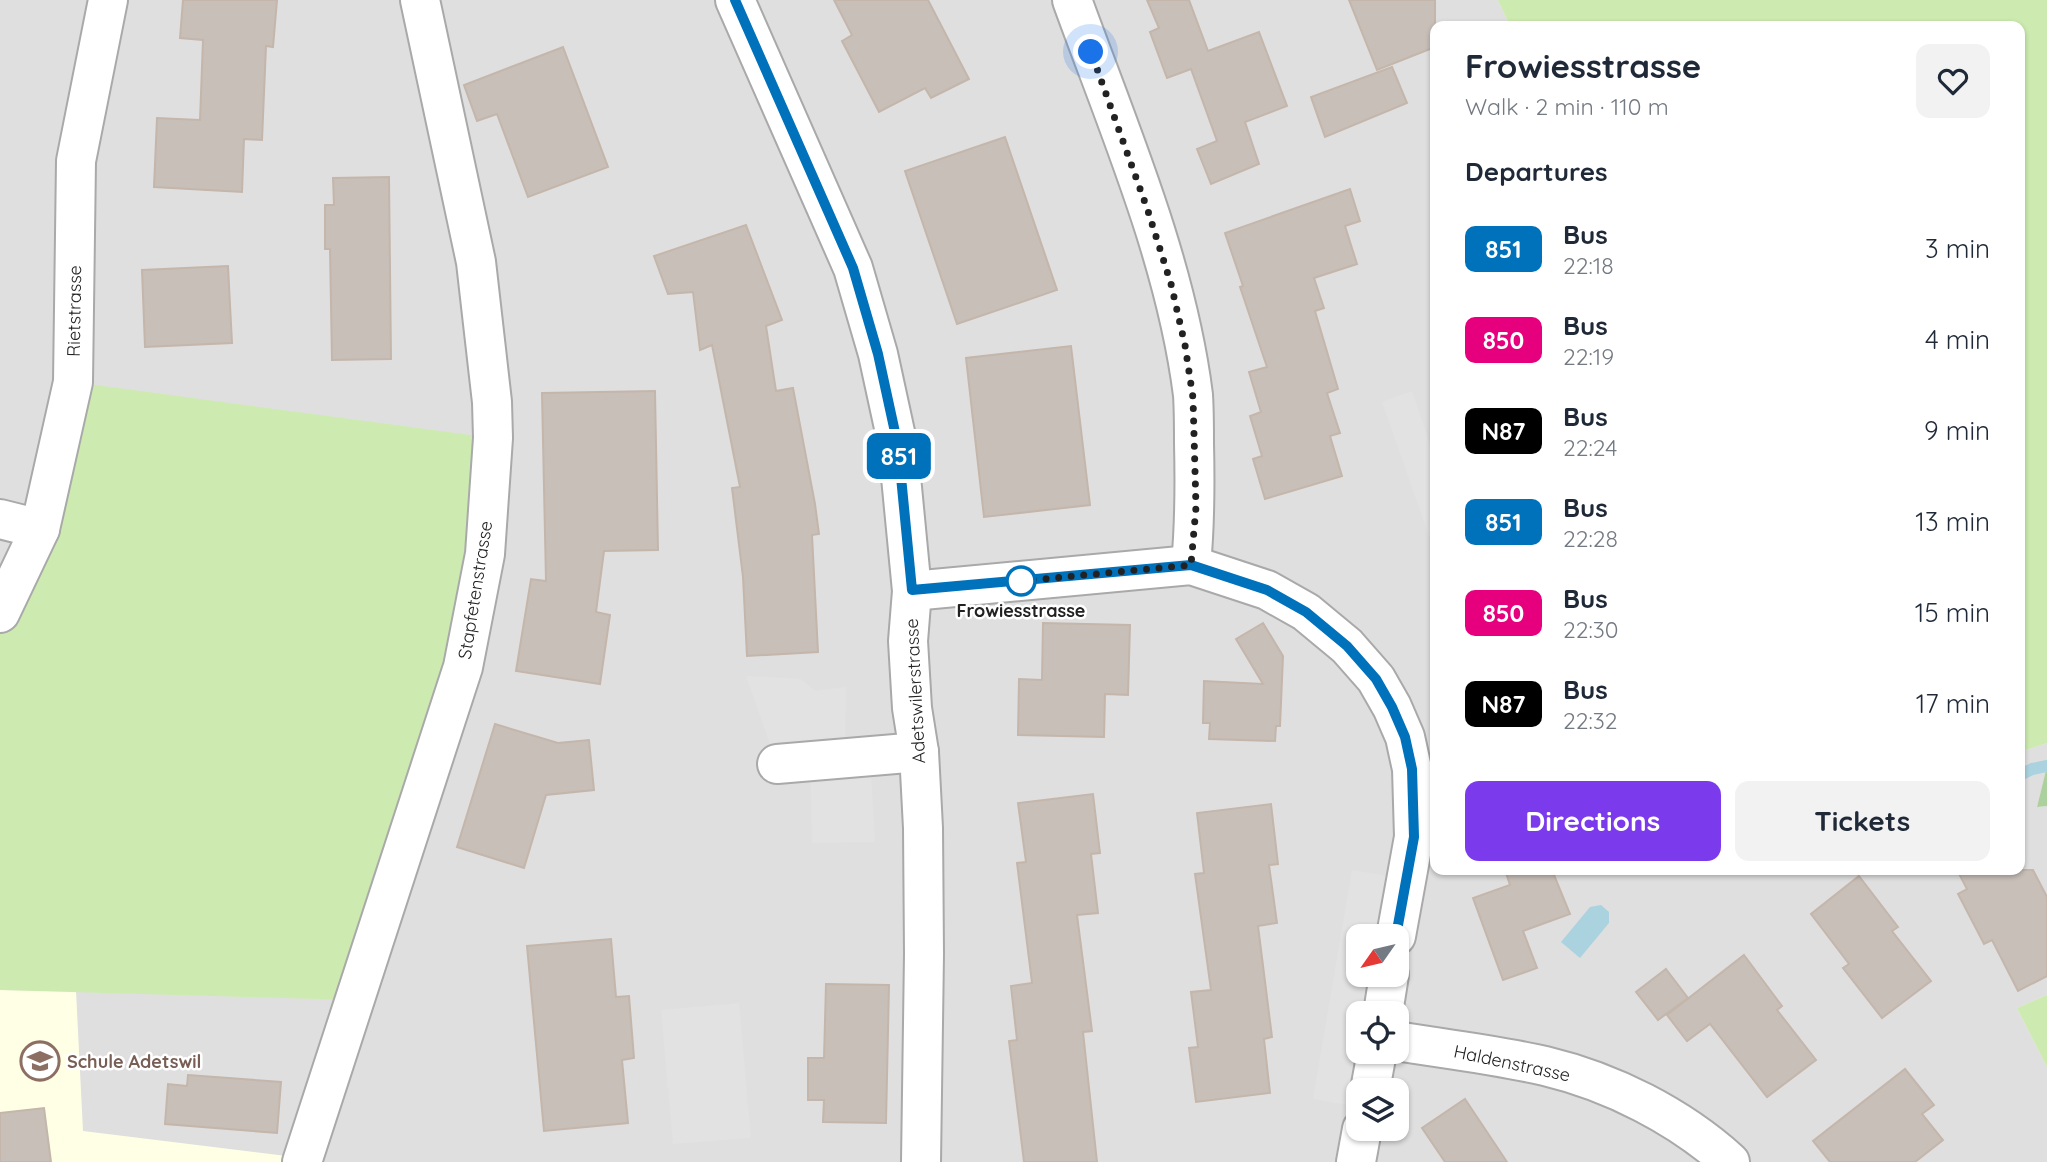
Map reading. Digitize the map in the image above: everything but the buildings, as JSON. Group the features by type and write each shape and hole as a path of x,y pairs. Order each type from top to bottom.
{"street":[{"name":"Rietstrasse","path":"0,613 40,529 73,382 76,161 108,0"},
{"name":"Stapfetenstrasse","path":"302,1162 463,667 485,554 494,438 476,262 420,0"},
{"name":"Adetswilerstrasse","path":"735,0 853,268 878,354 898,446 912,590 908,641 923,828 921,1162"},
{"path":"1072,0 1148,211 1171,284 1185,345 1193,398 1196,507 1191,565"},
{"path":"0,519 40,529"},
{"path":"912,590 1191,565 1267,590 1306,612 1347,646 1376,679 1405,737 1410,759 1414,837 1398,924"},
{"path":"777,764 919,752"},
{"name":"Haldenstrasse","path":"1409,1043 1546,1066 1603,1085 1652,1107 1712,1145 1730,1162"},
{"path":"1356,1162 1360,1141"}],"shaded area":[{"path":"0,0 1498,0 1508,21 1430,21 1430,875 2025,875 2025,750 2047,743 2047,766 2037,807 2047,806 2047,995 2017,1008 2047,1067 2047,1162 0,1162 0,990 76,991 0,613"},
{"path":"1412,391 1430,443 1429,536 1382,402"},
{"path":"746,676 801,679 815,691 846,687 845,758 870,756 875,842 812,843 810,762 777,764"},
{"path":"1352,870 1405,879 1398,924 1346,924 1346,987 1387,987 1385,1001 1346,1001 1346,1064 1358,1064 1358,1078 1346,1078 1346,1105 1313,1099"},
{"name":"Schule Adetswil","path":"0,990 76,991 83,1131 303,1158 302,1162 0,1162"},
{"path":"739,1003 751,1138 673,1144 661,1010"}],"green space":[{"path":"1498,0 2047,0 2047,743 2025,750 2025,21 1508,21"},
{"path":"73,382 493,438 485,554 355,1000 0,990 0,613"},
{"path":"2047,766 2047,806 2037,807"},
{"path":"2047,995 2047,1067 2017,1008"}],"water":[{"path":"1601,905 1609,912 1609,923 1580,958 1561,942 1590,907"}],"waterway":[{"path":"2025,772 2047,766"}],"bus line":[{"name":"851","path":"735,0 853,268 878,354 898,446 912,590 1191,565 1267,590 1306,612 1347,646 1376,679 1405,737 1412,769 1414,837 1398,924"}],"place":[{"name":"Frowiesstrasse","path":"1021,581"},
{"name":"Schule Adetswil","path":"40,1061"}],"route":[{"path":"1021,581 1191,565 1196,507 1193,398 1185,345 1171,284 1148,211 1091,52"}]}
